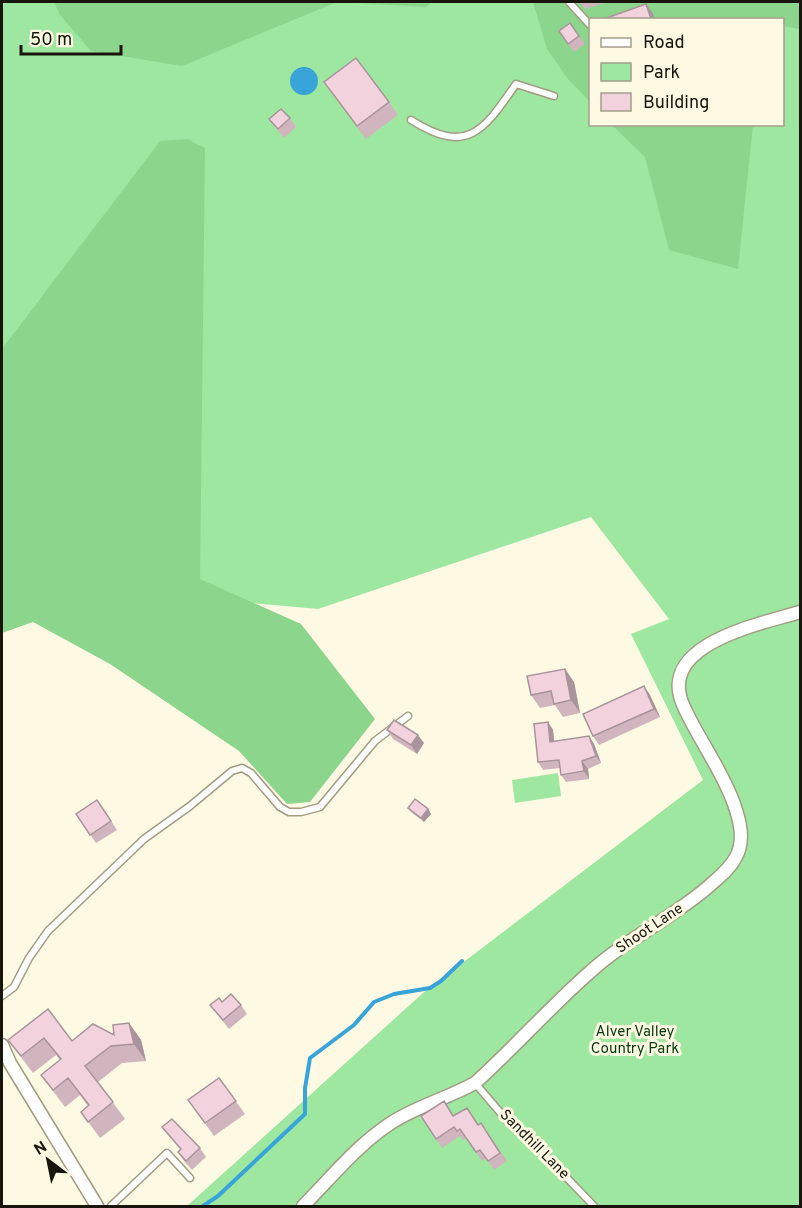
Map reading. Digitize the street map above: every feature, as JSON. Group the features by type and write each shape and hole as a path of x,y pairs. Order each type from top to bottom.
{"street":[{"name":"Shoot Lane","path":"303,1206 361,1146 390,1123 411,1111 456,1094 475,1083 591,971 616,951 692,901 720,876 736,857 741,831 738,816 731,796 683,705 679,686 681,674 686,663 713,642 732,633 801,612"},
{"path":"2,1045 10,1063 97,1206"}],"lane":[{"path":"569,2 589,23"},
{"path":"411,120 427,130 449,136 463,136 477,131 491,120 516,84 554,96"},
{"path":"2,996 14,987 29,958 48,931 66,913 89,894 144,839 190,806 232,771 242,768 251,773 280,807 289,812 301,812 320,807 375,741 408,716"},
{"name":"Sandhill Lane","path":"475,1083 510,1124 543,1153 594,1206"},
{"path":"111,1206 167,1153 190,1178"}],"green space":[{"name":"Alver Valley Country Park","path":"2,2 800,2 800,1206 187,1206 423,993 703,780 631,634 669,619 591,517 318,609 2,580"},
{"path":"54,2 337,2 182,66 91,51 60,15"},
{"path":"337,2 432,2 426,7"},
{"path":"533,2 800,2 800,29 784,26 784,18 589,18 589,101 568,79 547,49"},
{"path":"613,126 753,126 738,269 669,250 645,157"},
{"path":"187,139 205,148 200,579 301,624 375,719 310,802 287,804 239,751 110,664 33,622 2,633 2,349 160,141"},
{"path":"558,773 561,796 515,803 512,780"}],"water":[{"path":"304,67 314,71 318,81 314,91 304,95 294,91 290,81 294,71"}],"building":[{"path":"646,4 651,18 607,18"},
{"path":"570,23 579,36 568,44 559,31"},
{"path":"356,58 389,102 357,126 324,82"},
{"path":"281,109 290,118 278,129 269,119"},
{"path":"565,669 571,700 554,704 551,691 531,695 527,676"},
{"path":"644,686 654,709 593,736 583,714"},
{"path":"394,720 418,735 411,745 387,730"},
{"path":"548,722 550,742 589,736 596,756 582,761 584,771 561,775 559,760 538,762 534,724"},
{"path":"415,799 428,809 421,818 408,808"},
{"path":"97,800 111,821 90,835 76,814"},
{"path":"231,994 241,1005 223,1020 210,1005 219,998 222,1002"},
{"path":"48,1009 72,1041 93,1024 114,1035 113,1025 129,1023 134,1044 111,1046 85,1066 113,1102 88,1122 81,1112 89,1105 68,1078 53,1090 41,1075 61,1059 44,1038 21,1056 8,1040"},
{"path":"219,1078 236,1101 205,1123 188,1100"},
{"path":"444,1101 453,1116 467,1108 478,1125 481,1123 500,1153 488,1161 480,1150 476,1152 460,1129 457,1131 454,1127 436,1139 421,1116"},
{"path":"172,1119 200,1148 186,1161 178,1152 181,1149 162,1127"}],"waterway":[{"path":"203,1206 218,1196 305,1114 305,1088 310,1058 354,1025 374,1002 394,994 430,988 462,961"}]}
